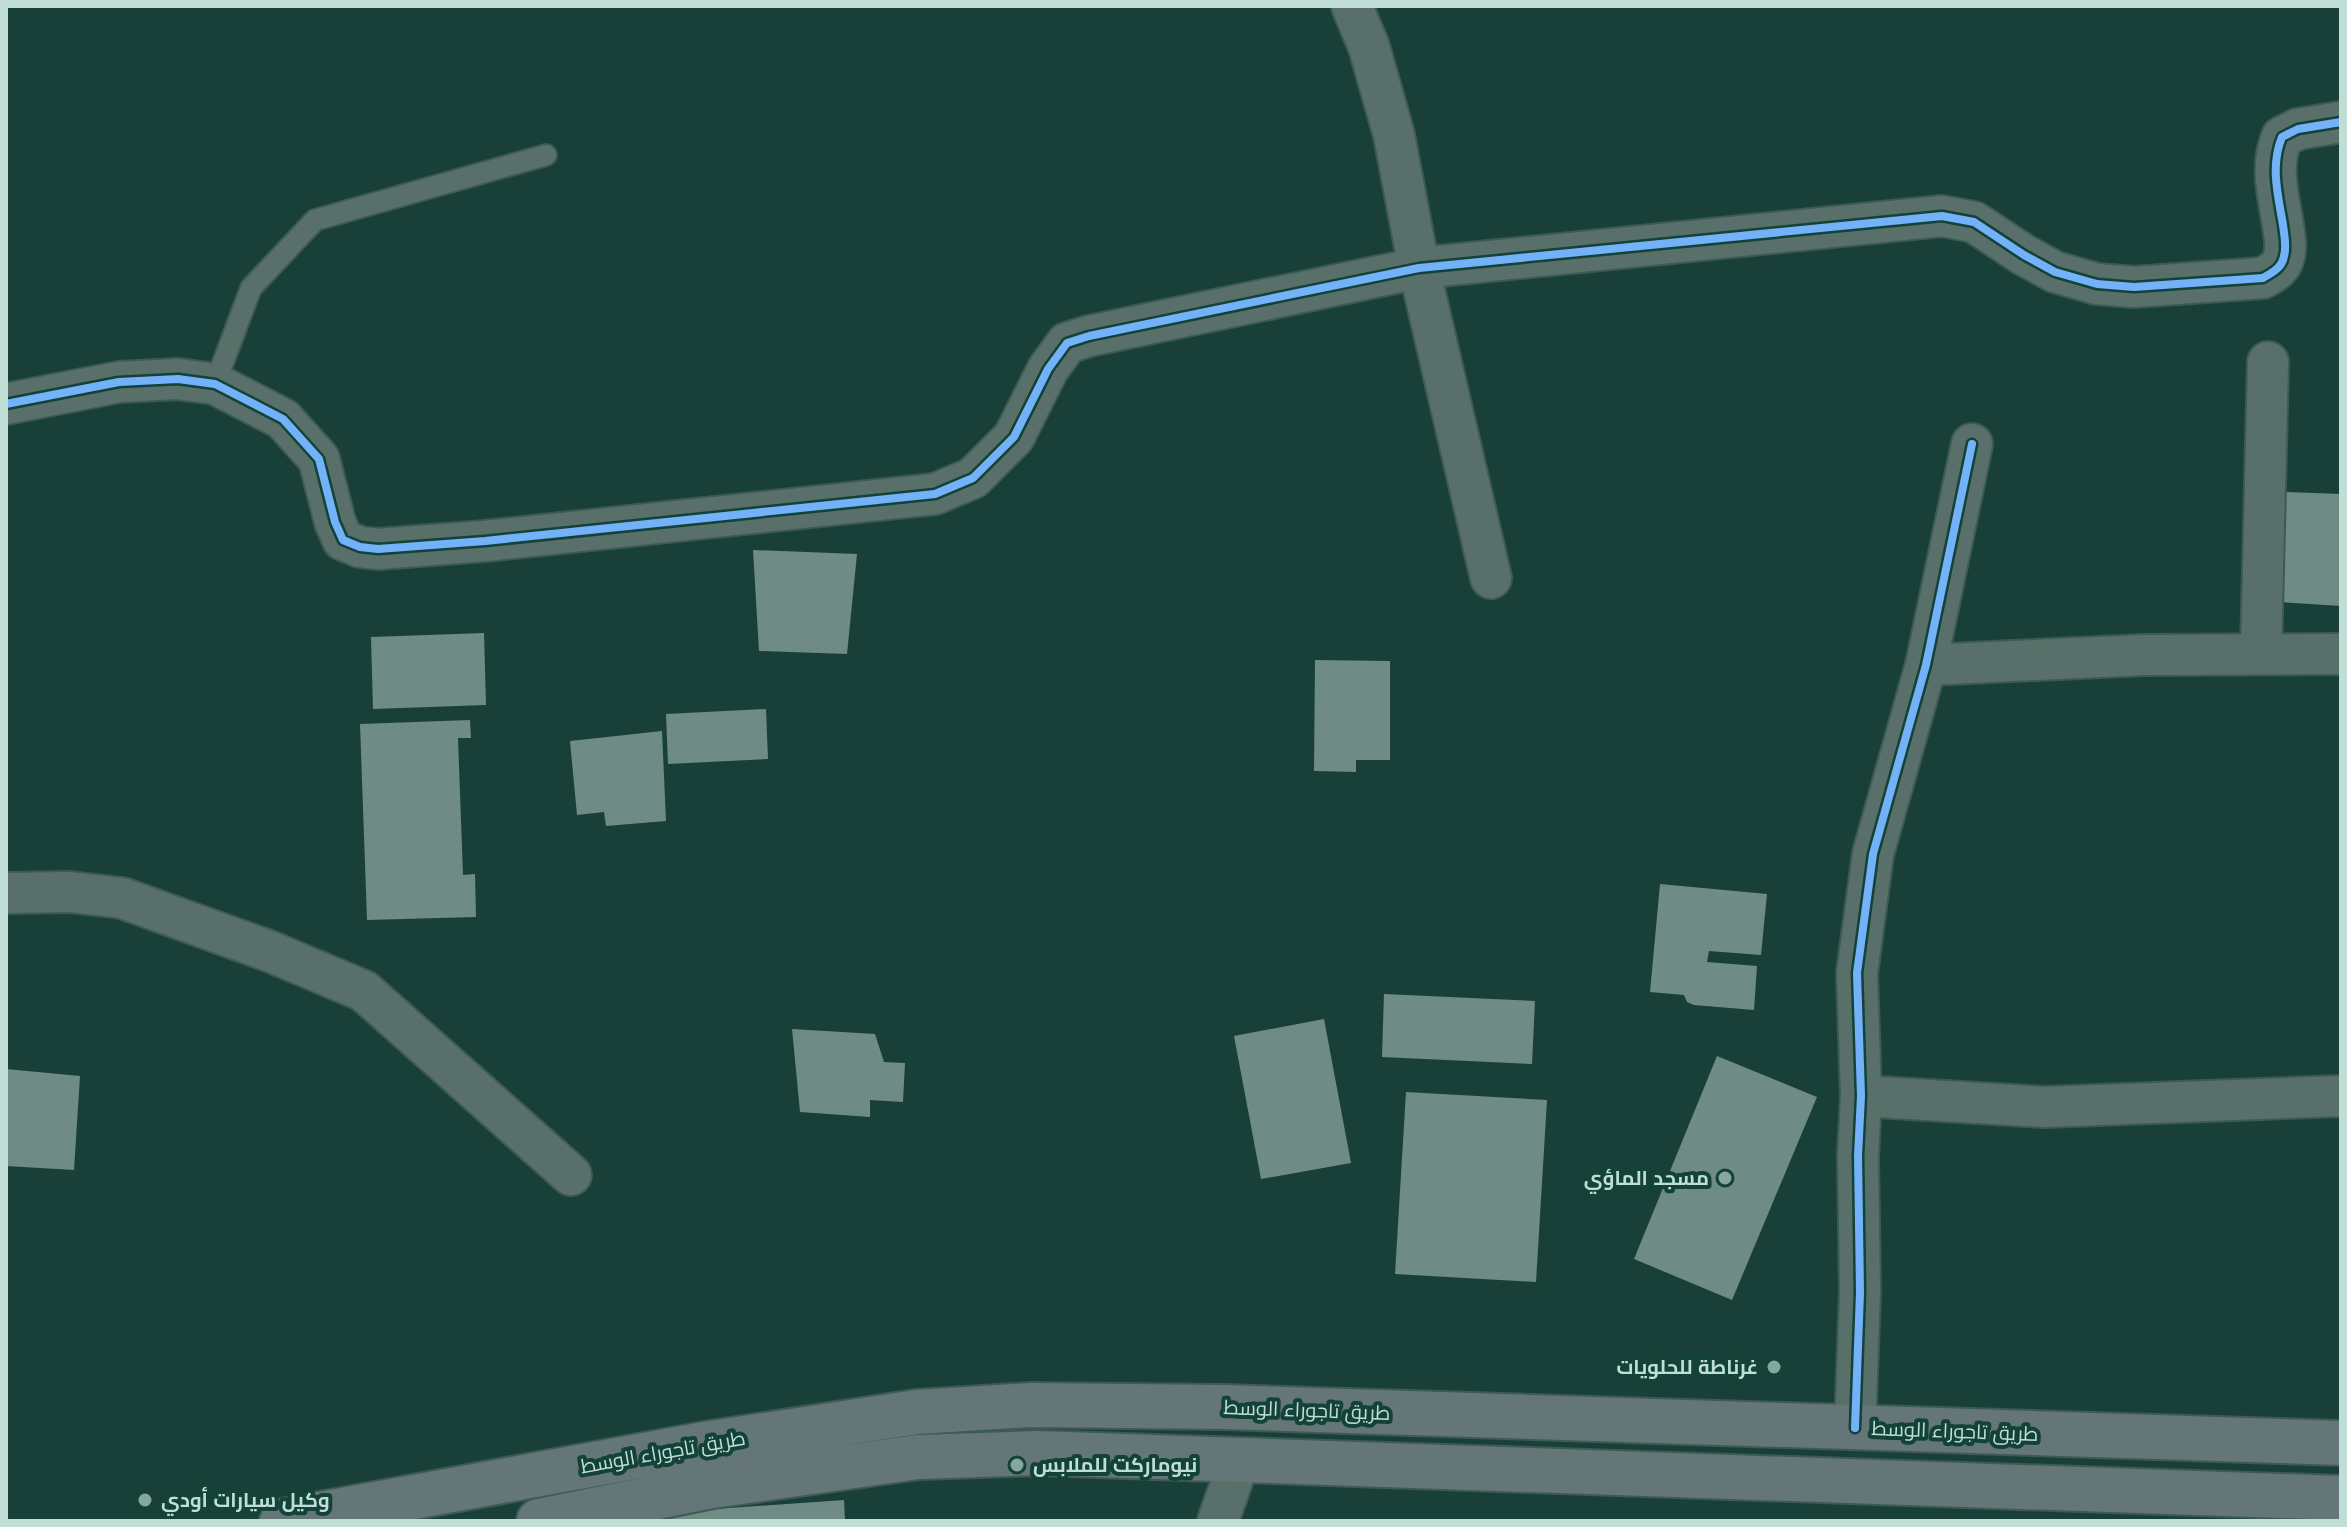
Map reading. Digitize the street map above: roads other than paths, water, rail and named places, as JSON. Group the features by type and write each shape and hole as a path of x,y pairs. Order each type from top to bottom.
{"main road":[{"name":"طريق تاجوراء الوسط","path":"282,1521 705,1444 917,1412 1031,1405 1225,1407 2341,1443"},
{"path":"1442,1465 1443,1415"},
{"name":"طريق تاجوراء الوسط","path":"539,1521 712,1486 918,1457 1037,1453 2341,1498"}],"street":[{"path":"1352,6 1369,47 1394,135 1419,268 1491,578"},
{"path":"6,404 119,382 178,379 215,384 283,419 319,459 335,522 343,540 360,547 378,549 485,541 935,494 973,478 1014,437 1048,369 1067,343 1176,317 1419,268 1942,216 1974,222 2055,272 2097,284 2134,287 2263,278 2277,270 2284,257 2285,240 2275,171 2276,151 2282,137 2298,129 2341,122"},
{"path":"2261,653 2268,362"},
{"path":"1855,1428 1860,1292 1858,1156 1861,1096 1857,973 1873,854 1926,665 1972,444"},
{"path":"1926,665 2261,653 2341,654"},
{"path":"6,893 70,892 122,898 269,951 364,991 571,1175"},
{"path":"1861,1096 2045,1107 2341,1096"},
{"path":"1218,1521 1240,1458"}],"lane":[{"path":"215,384 251,288 315,220 546,155"}],"place":[{"name":"مسجد الماؤي","path":"1725,1178"},
{"name":"غرناطة للحلويات","path":"1774,1367"},
{"name":"نيوماركت للملابس","path":"1017,1465"},
{"name":"وكيل سيارات أودي","path":"145,1500"}]}
